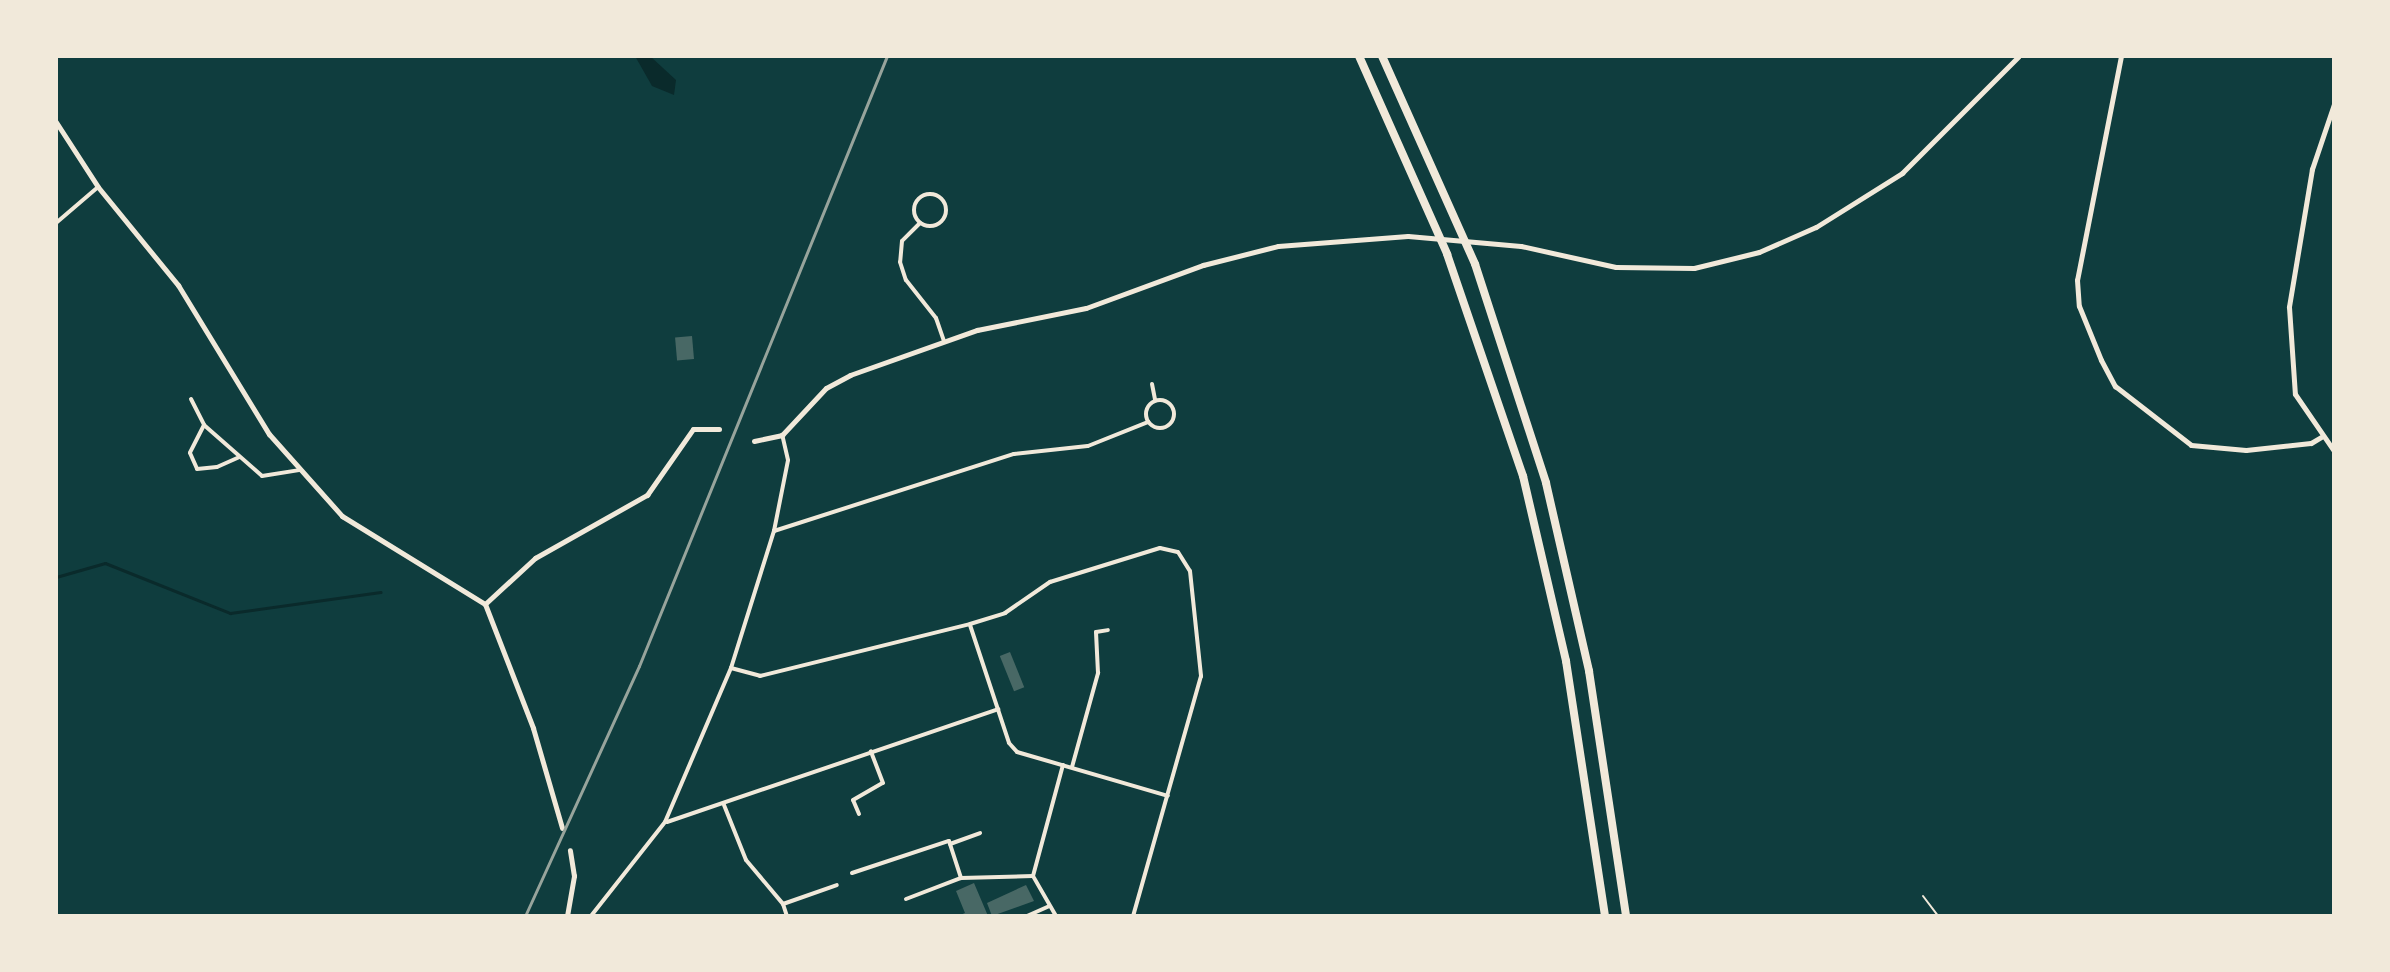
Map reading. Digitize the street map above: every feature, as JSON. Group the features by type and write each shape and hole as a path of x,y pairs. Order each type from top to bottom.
{"highway":[{"path":"1359,56 1432,217 1495,385 1546,568 1574,708 1605,916"},
{"path":"1382,56 1475,264 1532,437 1570,577 1626,916"}],"street":[{"path":"754,441 782,435 838,380 944,341 1122,298 1203,265 1313,241 1436,237 1521,246 1616,267 1717,264 1788,240 1902,173 2019,56"},
{"path":"2121,56 2077,280 2079,306 2101,360 2115,386 2191,445 2246,450 2311,443 2321,437"},
{"path":"2333,447 2321,437 2295,394 2289,307 2312,169 2334,104"},
{"path":"56,122 98,187 178,285 269,434 301,470 342,516 485,604 533,728 562,828"},
{"path":"56,223 98,187"},
{"path":"920,223 913,209 917,200 926,194 940,197 946,213 941,222 920,223 902,241 900,262 906,280 936,318 944,341"},
{"path":"1148,422 1146,411 1155,400 1152,384"},
{"path":"191,399 204,425 239,457 272,479 301,470"},
{"path":"774,531 1014,454 1088,446 1148,422 1161,428 1173,420 1170,403 1155,400"},
{"path":"204,425 190,453 197,469 217,467 239,457"},
{"path":"485,604 535,558 647,495 693,429 719,429"},
{"path":"591,916 665,822 731,668 774,531 788,460 782,435"},
{"path":"731,668 760,676 970,624 1005,613 1050,582 1160,548 1178,552 1190,571 1201,676 1133,916"},
{"path":"970,624 998,709 1017,752 1168,796"},
{"path":"1072,767 1098,673 1096,632 1108,630"},
{"path":"665,822 998,709"},
{"path":"859,814 853,800 883,783 871,751"},
{"path":"1056,916 1033,876 1063,765"},
{"path":"724,804 746,860 783,904 787,916"},
{"path":"852,873 980,833"},
{"path":"950,844 961,878"},
{"path":"567,916 574,876 570,850"},
{"path":"906,899 961,878 1033,876"},
{"path":"783,904 837,885"},
{"path":"1027,916 1049,906"}],"path":[{"path":"1923,896 1938,916"}],"water":[{"path":"635,56 650,56 676,80 674,95 652,86"}],"building":[{"path":"692,336 694,359 677,360 675,337"},
{"path":"1010,652 1024,687 1014,691 1000,656"},
{"path":"974,883 988,916 958,916 965,913 956,891"},
{"path":"1026,885 1034,901 992,916 987,903"}],"waterway":[{"path":"56,577 105,563 230,613 381,592"}],"railway":[{"path":"525,916 639,666 887,56"}]}
